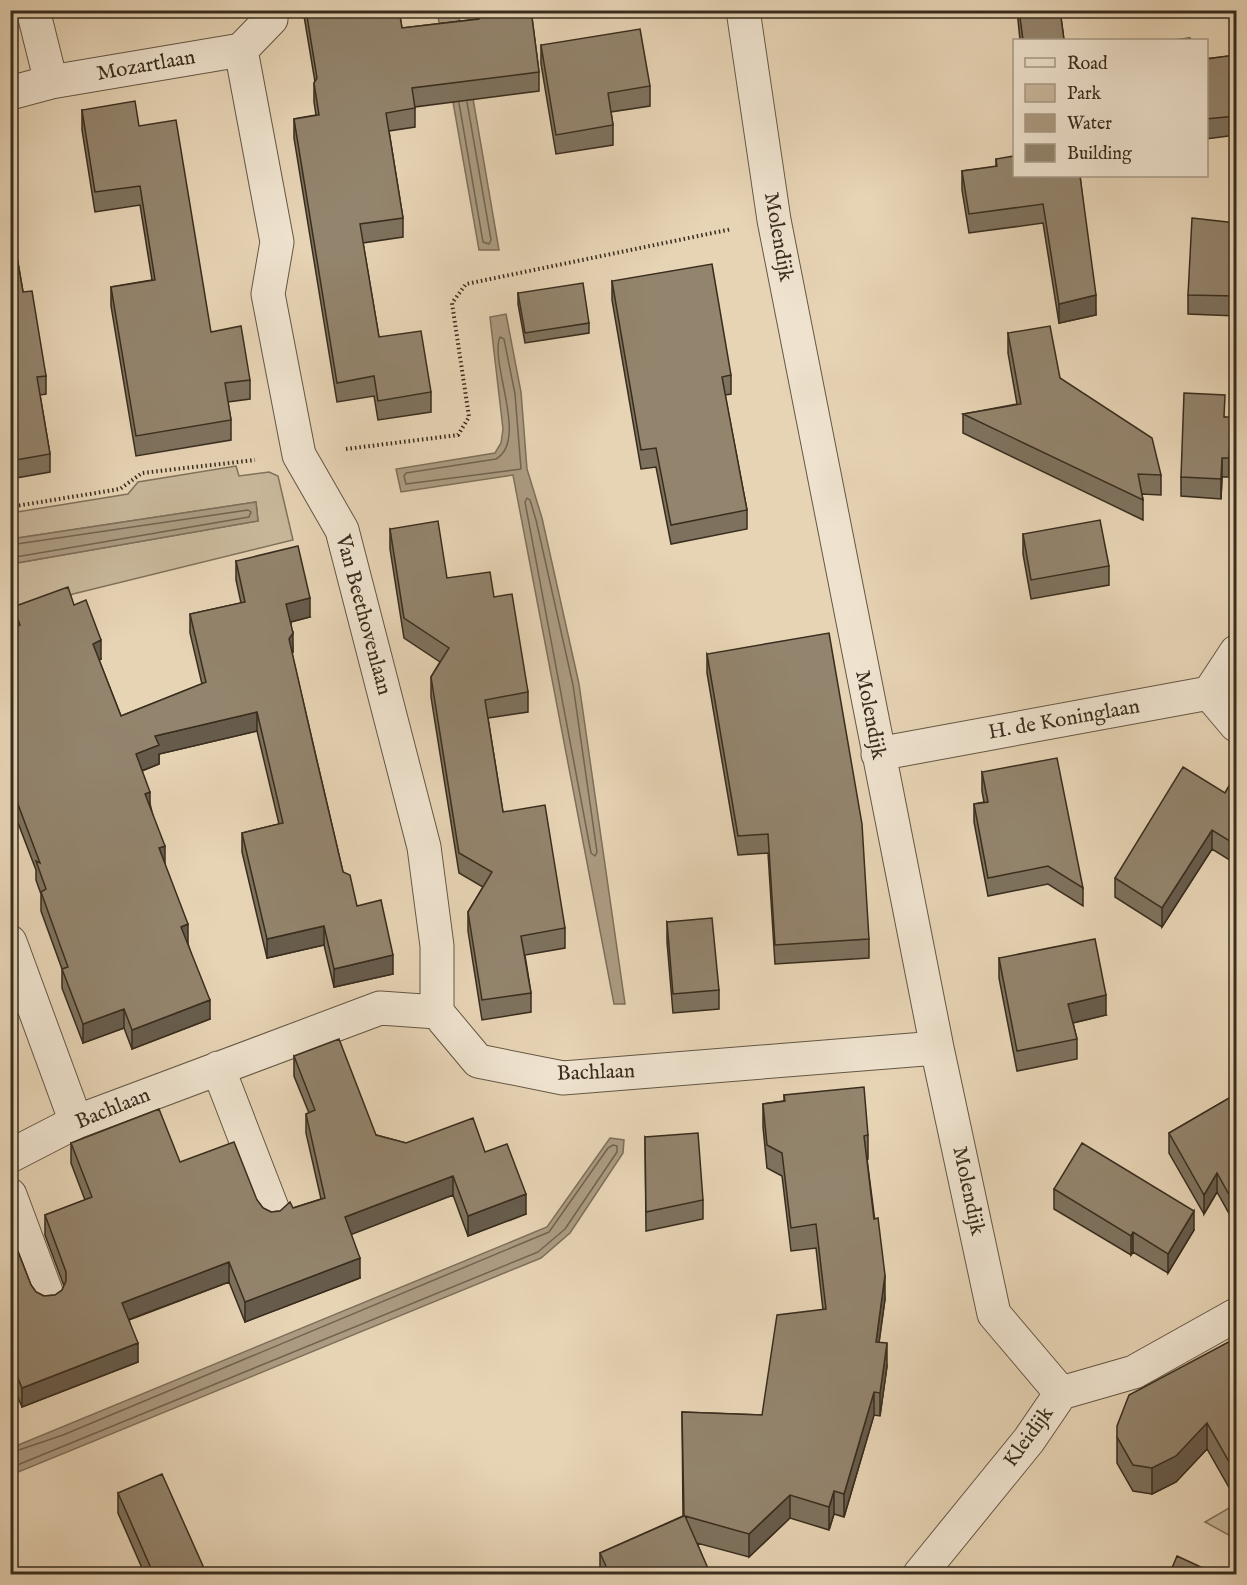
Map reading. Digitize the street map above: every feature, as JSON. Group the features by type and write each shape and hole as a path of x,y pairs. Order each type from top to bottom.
{"street":[{"path":"33,10 51,82"},
{"path":"241,50 271,19 270,10"},
{"name":"Molendijk","path":"743,10 774,220 937,1048 994,1314 1061,1393"},
{"name":"Mozartlaan","path":"10,93 51,82 241,50"},
{"name":"Van Beethovenlaan","path":"241,50 276,242 268,294 299,455 342,530 424,847 436,946 437,1012"},
{"path":"1236,652 1209,693 1236,725"},
{"name":"H. de Koninglaan","path":"878,754 1209,693"},
{"path":"10,942 76,1122"},
{"name":"Bachlaan","path":"10,1156 76,1122 380,1008 437,1012 478,1061 563,1078 937,1048"},
{"path":"218,1068 274,1213"},
{"path":"10,1195 48,1298"},
{"name":"Kleidijk","path":"920,1575 1029,1440 1061,1393 1134,1372 1236,1315"}],"path":[{"path":"10,507 120,489 142,473 458,435 470,417 452,303 466,284 774,220"}],"green space":[{"path":"236,466 239,476 269,472 278,476 293,540 73,594 11,618 11,564 258,521 256,502 11,539 11,513 128,494 138,482"},
{"path":"1236,1504 1236,1539 1205,1522"}],"water":[{"path":"437,11 458,11 499,250 479,250"},
{"path":"506,314 521,392 527,469 542,518 579,684 625,1004 614,1004 513,475 401,492 396,469 495,453 501,443 503,429 490,317"},
{"path":"256,502 258,521 11,564 11,539"},
{"path":"610,1138 624,1140 623,1153 570,1233 541,1258 11,1475 11,1448 547,1227"}],"building":[{"path":"306,10 399,10 402,28 479,19 478,10 531,10 539,72 412,88 415,108 386,113 403,218 360,224 379,337 421,331 431,392 378,401 374,376 337,383 294,119 319,115 314,83 317,78"},
{"path":"1019,10 1060,10 1064,39 1023,39"},
{"path":"640,29 650,86 608,93 613,125 556,135 541,45"},
{"path":"1236,55 1236,116 1208,119 1208,59"},
{"path":"135,101 139,126 176,120 211,332 241,326 250,380 225,383 231,420 136,436 111,287 155,280 140,186 95,192 82,110"},
{"path":"1013,156 1013,177 1080,177 1096,295 1059,304 1043,204 969,214 962,171 997,166 996,159"},
{"path":"10,216 23,292 32,291 46,376 37,377 50,454 10,461"},
{"path":"1192,218 1236,223 1236,296 1188,295"},
{"path":"712,264 731,375 722,377 747,510 671,525 656,448 641,450 612,281"},
{"path":"583,283 589,323 525,333 518,293"},
{"path":"1050,326 1060,378 1152,438 1161,475 1138,474 1143,500 963,414 1021,404 1008,333"},
{"path":"1184,393 1225,395 1224,417 1232,417 1229,458 1222,458 1221,479 1181,477"},
{"path":"1100,520 1109,566 1031,580 1023,534"},
{"path":"438,521 447,578 490,572 494,597 512,594 528,692 485,700 503,812 545,805 565,928 521,936 531,993 482,1000 468,912 492,872 459,853 431,677 449,648 404,618 390,529"},
{"path":"298,546 310,598 286,604 293,633 289,639 316,757 343,872 350,875 357,906 381,900 393,955 334,969 324,926 267,939 242,833 283,823 257,712 155,736 159,745 136,754 150,792 145,794 165,846 159,848 188,924 181,927 210,1000 132,1030 124,1009 83,1024 62,969 68,967 41,892 46,889 36,861 40,863 10,783 10,629 20,625 13,607 68,587 74,605 86,600 101,640 93,644 121,716 206,682 190,614 245,602 236,561"},
{"path":"829,633 862,824 869,939 775,945 768,834 738,836 707,654"},
{"path":"1057,758 1083,888 1048,866 988,878 974,804 988,802 982,772"},
{"path":"1183,767 1225,793 1236,774 1236,845 1212,830 1162,908 1115,878"},
{"path":"712,918 719,990 673,994 667,922"},
{"path":"1095,939 1106,995 1068,1004 1077,1039 1017,1051 999,958"},
{"path":"339,1039 376,1135 406,1143 473,1118 485,1152 507,1144 526,1194 468,1216 453,1176 345,1217 360,1258 245,1302 229,1262 122,1303 138,1343 22,1388 10,1359 10,1231 31,1285 36,1292 44,1296 55,1295 62,1290 66,1281 66,1272 45,1215 92,1197 71,1143 159,1109 180,1162 234,1142 257,1200 263,1208 271,1212 280,1211 290,1202 293,1208 325,1198 306,1114 315,1110 294,1056"},
{"path":"864,1087 868,1135 864,1136 874,1219 878,1218 885,1275 876,1342 887,1343 880,1393 874,1392 844,1494 834,1491 829,1507 790,1495 749,1534 685,1516 710,1573 706,1575 610,1575 600,1553 684,1516 682,1412 762,1415 777,1315 826,1309 816,1224 791,1228 782,1153 767,1145 763,1104 785,1101 784,1095"},
{"path":"1236,1094 1236,1207 1217,1173 1204,1195 1169,1133"},
{"path":"698,1133 703,1200 646,1212 645,1137"},
{"path":"1082,1143 1194,1211 1168,1254 1133,1232 1131,1236 1054,1189"},
{"path":"1236,1338 1236,1463 1231,1465 1207,1423 1176,1456 1152,1468 1133,1465 1117,1437 1117,1426 1129,1395"},
{"path":"162,1474 207,1575 154,1575 118,1493"},
{"path":"1177,1556 1218,1575 1169,1575"}]}
